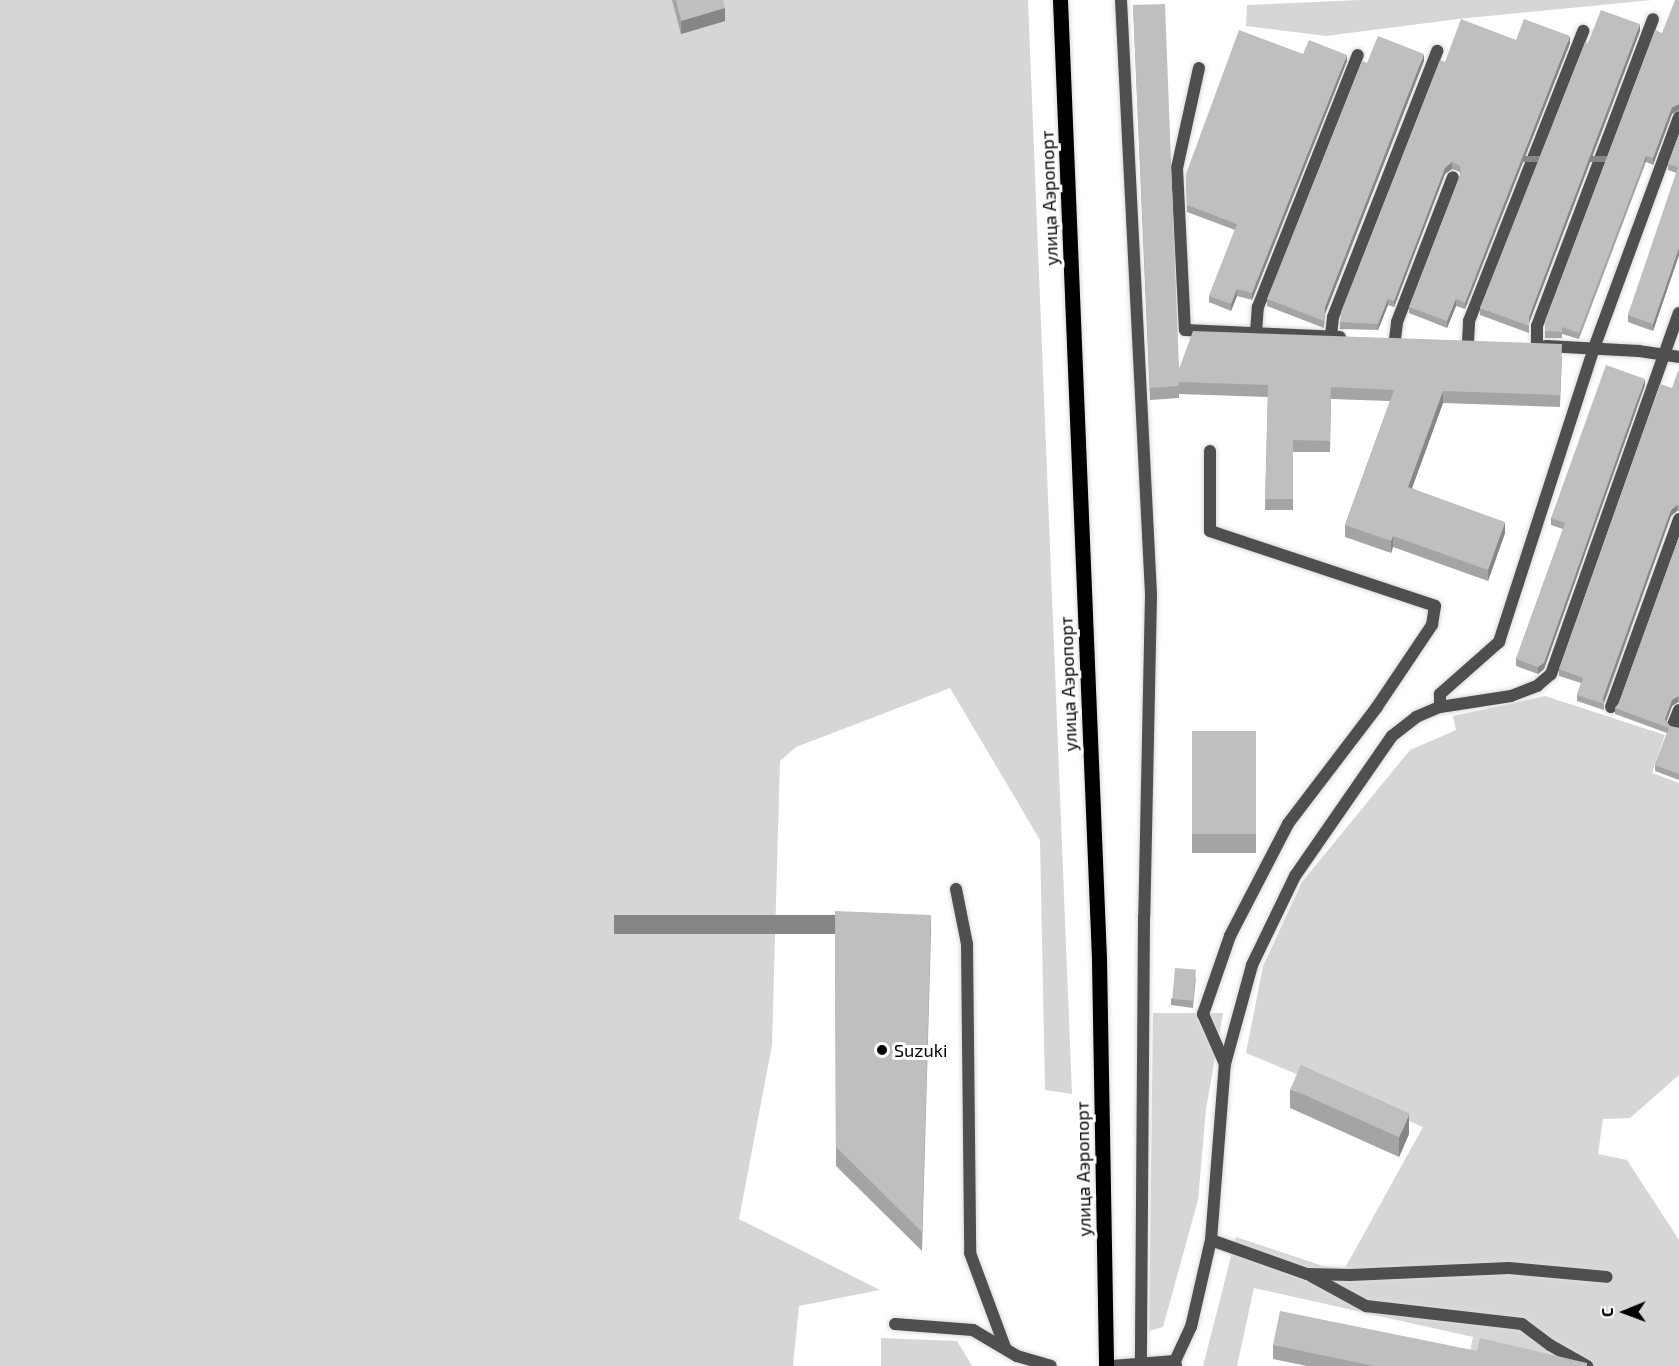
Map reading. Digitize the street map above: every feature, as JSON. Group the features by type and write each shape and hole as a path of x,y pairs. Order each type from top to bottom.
{"main road":[{"name":"улица Аэропорт","path":"1060,0 1099,960 1106,1366"}],"street":[{"path":"1120,0 1151,595 1144,904 1141,1364"},
{"path":"1653,19 1531,345 1594,348 1679,357"},
{"path":"1468,342 1469,321 1583,31"},
{"path":"1331,336 1333,316 1437,51"},
{"path":"1256,333 1258,307 1358,55"},
{"path":"1199,68 1177,168 1185,330 1353,337"},
{"path":"1440,707 1440,694 1499,642 1594,348 1679,117"},
{"path":"1395,339 1396,322 1453,177"},
{"path":"1112,1366 1175,1364 1191,1327 1211,1240 1225,1064 1252,965 1295,876 1392,736 1416,717 1440,707 1511,696 1537,686 1551,674 1679,313"},
{"path":"1210,451 1210,531 1435,606 1432,625 1377,707 1288,824 1230,936 1203,1014 1225,1064"},
{"path":"1611,707 1679,519"},
{"path":"1679,710 1673,725 1679,727"},
{"path":"956,889 967,944 970,1253 1005,1347"},
{"path":"1211,1240 1307,1274 1366,1306 1522,1324 1550,1345 1587,1366"},
{"path":"1307,1274 1350,1275 1509,1268 1607,1277"},
{"path":"895,1324 973,1330 1017,1356 1051,1366"}],"shaded area":[{"path":"0,0 1028,0 1072,1094 1045,1090 1040,840 950,688 796,747 780,761 772,1045 739,1219 880,1290 799,1306 793,1366 0,1366"},
{"path":"1359,0 1652,0 1458,19 1326,36 1246,26 1247,5"},
{"path":"1545,696 1665,735 1652,773 1679,783 1679,1075 1630,1118 1603,1119 1598,1154 1627,1160 1679,1240 1679,1366 1467,1366 1473,1337 1254,1288 1237,1366 1203,1366 1236,1237 1323,1266 1345,1268 1423,1127 1246,1053 1263,966 1302,882 1410,750 1456,730 1453,716"},
{"path":"1153,1013 1223,1013 1206,1109 1198,1200 1163,1327 1149,1331"},
{"path":"881,1338 957,1341 972,1366 881,1366"}],"building":[{"path":"676,0 723,0 725,8 681,21"},
{"path":"1675,0 1679,0 1679,104 1672,107 1653,158 1646,156 1579,333 1562,327 1562,332 1545,331 1545,321 1655,30 1662,33"},
{"path":"1165,4 1179,369 1193,331 1562,344 1560,395 1443,391 1408,487 1505,522 1488,570 1393,536 1391,541 1345,525 1394,390 1331,387 1330,441 1293,440 1293,499 1265,499 1268,385 1179,382 1179,386 1150,388 1133,5"},
{"path":"1601,10 1640,24 1529,317 1529,326 1480,308 1585,42 1588,43"},
{"path":"1461,19 1516,40 1524,19 1570,36 1465,303 1456,299 1447,321 1409,307 1461,173 1460,166 1452,162 1445,168 1394,301 1388,299 1378,324 1340,322 1341,312 1440,60 1445,62"},
{"path":"1239,30 1303,54 1309,40 1347,55 1252,293 1237,289 1231,304 1209,296 1237,224 1187,205 1186,174"},
{"path":"1378,36 1424,54 1325,307 1324,321 1267,299 1362,61 1367,63"},
{"path":"1679,134 1679,248 1653,324 1628,315 1678,167 1668,164"},
{"path":"1606,365 1645,379 1544,663 1538,667 1516,659 1565,523 1551,518"},
{"path":"1678,371 1679,505 1671,510 1603,698 1604,704 1577,695 1583,678 1559,669 1660,384 1672,388"},
{"path":"1679,537 1679,696 1672,700 1665,719 1670,726 1679,728 1679,774 1655,765 1669,728 1615,708 1619,703"},
{"path":"1192,731 1256,731 1256,834 1192,834"},
{"name":"Suzuki","path":"835,911 931,915 922,1232 836,1147"},
{"path":"1175,968 1196,970 1193,1001 1172,999"},
{"path":"1301,1065 1410,1113 1399,1137 1290,1089"},
{"path":"1280,1311 1477,1351 1480,1338 1587,1363 1587,1366 1374,1366 1273,1345"}],"place":[{"name":"Suzuki","path":"882,1050"}]}
